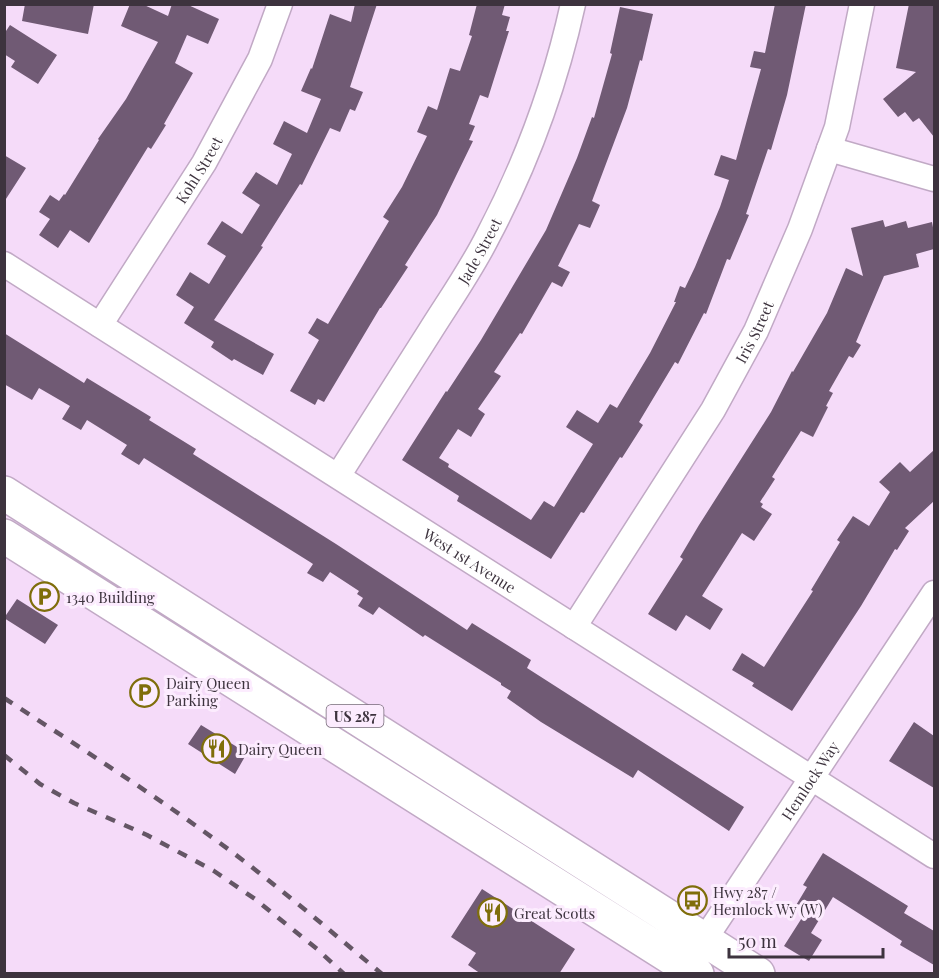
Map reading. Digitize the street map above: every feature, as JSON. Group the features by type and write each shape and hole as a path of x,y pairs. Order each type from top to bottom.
{"main road":[{"name":"US 287","path":"4,493 758,974"},
{"name":"US 287","path":"4,536 692,970"}],"street":[{"name":"Kohl Street","path":"100,325 204,163 260,59 280,4"},
{"name":"Jade Street","path":"338,476 462,281 501,210 528,153 545,106 562,51 573,4"},
{"name":"Iris Street","path":"574,627 638,530 735,374 756,331 801,229 837,128 862,4"},
{"path":"829,149 934,179"},
{"name":"West 1st Avenue","path":"4,264 934,856"},
{"name":"Hemlock Way","path":"692,970 705,939 934,593"}],"building":[{"path":"25,4 94,4 88,34 22,21"},
{"path":"130,4 142,4 168,16 172,4 186,4 219,19 208,44 187,35 175,63 193,73 164,124 166,125 151,149 148,147 89,243 70,230 58,248 39,235 50,219 39,212 50,195 59,201 65,195 98,139 126,99 158,42 121,26"},
{"path":"355,4 377,4 350,87 363,92 355,111 350,109 340,132 330,128 302,185 300,184 261,246 263,247 214,320 274,354 263,375 234,359 232,361 211,347 214,342 184,323 194,307 176,295 190,272 209,284 226,256 207,244 222,221 242,234 260,205 242,193 256,172 277,185 292,154 273,144 284,121 307,133 321,99 301,91 312,69 330,14 351,22"},
{"path":"477,4 505,4 502,15 510,17 506,31 509,31 488,98 480,95 469,124 475,126 469,140 473,141 437,215 405,265 408,267 380,308 324,402 318,399 315,405 290,391 319,340 308,333 317,318 328,324 389,221 383,217 402,187 427,136 417,132 428,106 437,110 450,68 460,71 472,36 469,35"},
{"path":"775,4 806,4 787,95 771,150 768,149 746,214 749,215 730,260 727,259 706,314 704,313 678,364 675,362 639,422 643,425 584,513 581,512 551,559 457,501 459,496 402,460 481,340 546,230 592,117 594,118 612,54 610,53 620,7 653,14 642,61 640,60 627,108 592,201 600,205 590,228 579,224 558,266 570,272 562,287 552,282 522,334 520,333 494,372 501,376 478,409 485,414 471,437 458,429 439,458 449,464 448,467 531,520 544,501 554,507 593,444 566,427 577,410 598,423 610,404 617,408 650,353 676,302 674,302 680,286 685,288 695,267 729,180 714,175 721,155 736,160 761,69 750,67 754,51 765,53"},
{"path":"909,4 934,4 934,137 919,118 913,122 905,112 898,117 883,99 916,72 896,68"},
{"path":"10,25 57,55 38,84 11,67 15,61 4,54 4,34"},
{"path":"4,155 26,168 4,202"},
{"path":"883,220 885,227 906,221 908,228 932,222 934,249 916,254 919,267 884,276 856,342 861,345 853,358 849,356 829,391 833,393 813,437 801,431 772,477 775,479 760,502 763,504 761,507 772,514 754,541 742,533 702,596 723,609 710,630 686,615 676,631 648,614 683,559 680,557 699,525 771,412 792,371 827,313 846,268 863,276 851,228"},
{"path":"4,333 84,383 87,378 151,417 149,420 196,449 193,454 467,630 472,623 531,660 527,668 744,807 729,831 638,770 633,778 541,722 507,698 511,691 501,683 425,635 423,637 379,607 373,615 358,606 363,598 357,594 359,591 330,572 323,582 307,573 313,564 144,458 139,465 121,454 127,445 87,420 81,430 62,419 70,406 39,388 32,400 4,384"},
{"path":"934,450 934,501 905,528 909,531 897,550 895,549 861,606 792,711 752,686 754,683 732,670 742,653 764,667 813,591 811,590 840,542 837,540 853,516 869,526 890,492 879,482 900,462 910,472"},
{"path":"17,599 58,625 45,644 4,618"},
{"path":"914,722 934,736 934,788 889,761"},
{"name":"Dairy Queen","path":"201,725 247,753 235,774 188,744"},
{"path":"823,853 908,906 904,913 934,931 934,965 900,945 902,941 833,897 811,933 822,940 809,961 784,946 805,913 795,907 807,887 803,885"},
{"name":"Great Scotts","path":"482,889 575,949 559,974 481,974 468,965 476,953 451,937"}],"railway":[{"path":"4,698 127,778 223,845 382,974"},
{"path":"4,755 40,784 74,803 147,835 214,871 255,899 344,974"}],"place":[{"name":"1340 Building","path":"45,597"},
{"name":"Dairy Queen Parking","path":"145,692"},
{"name":"Dairy Queen","path":"217,749"},
{"name":"Hwy 287 / Hemlock Wy (W)","path":"692,901"},
{"name":"Great Scotts","path":"493,913"}]}
